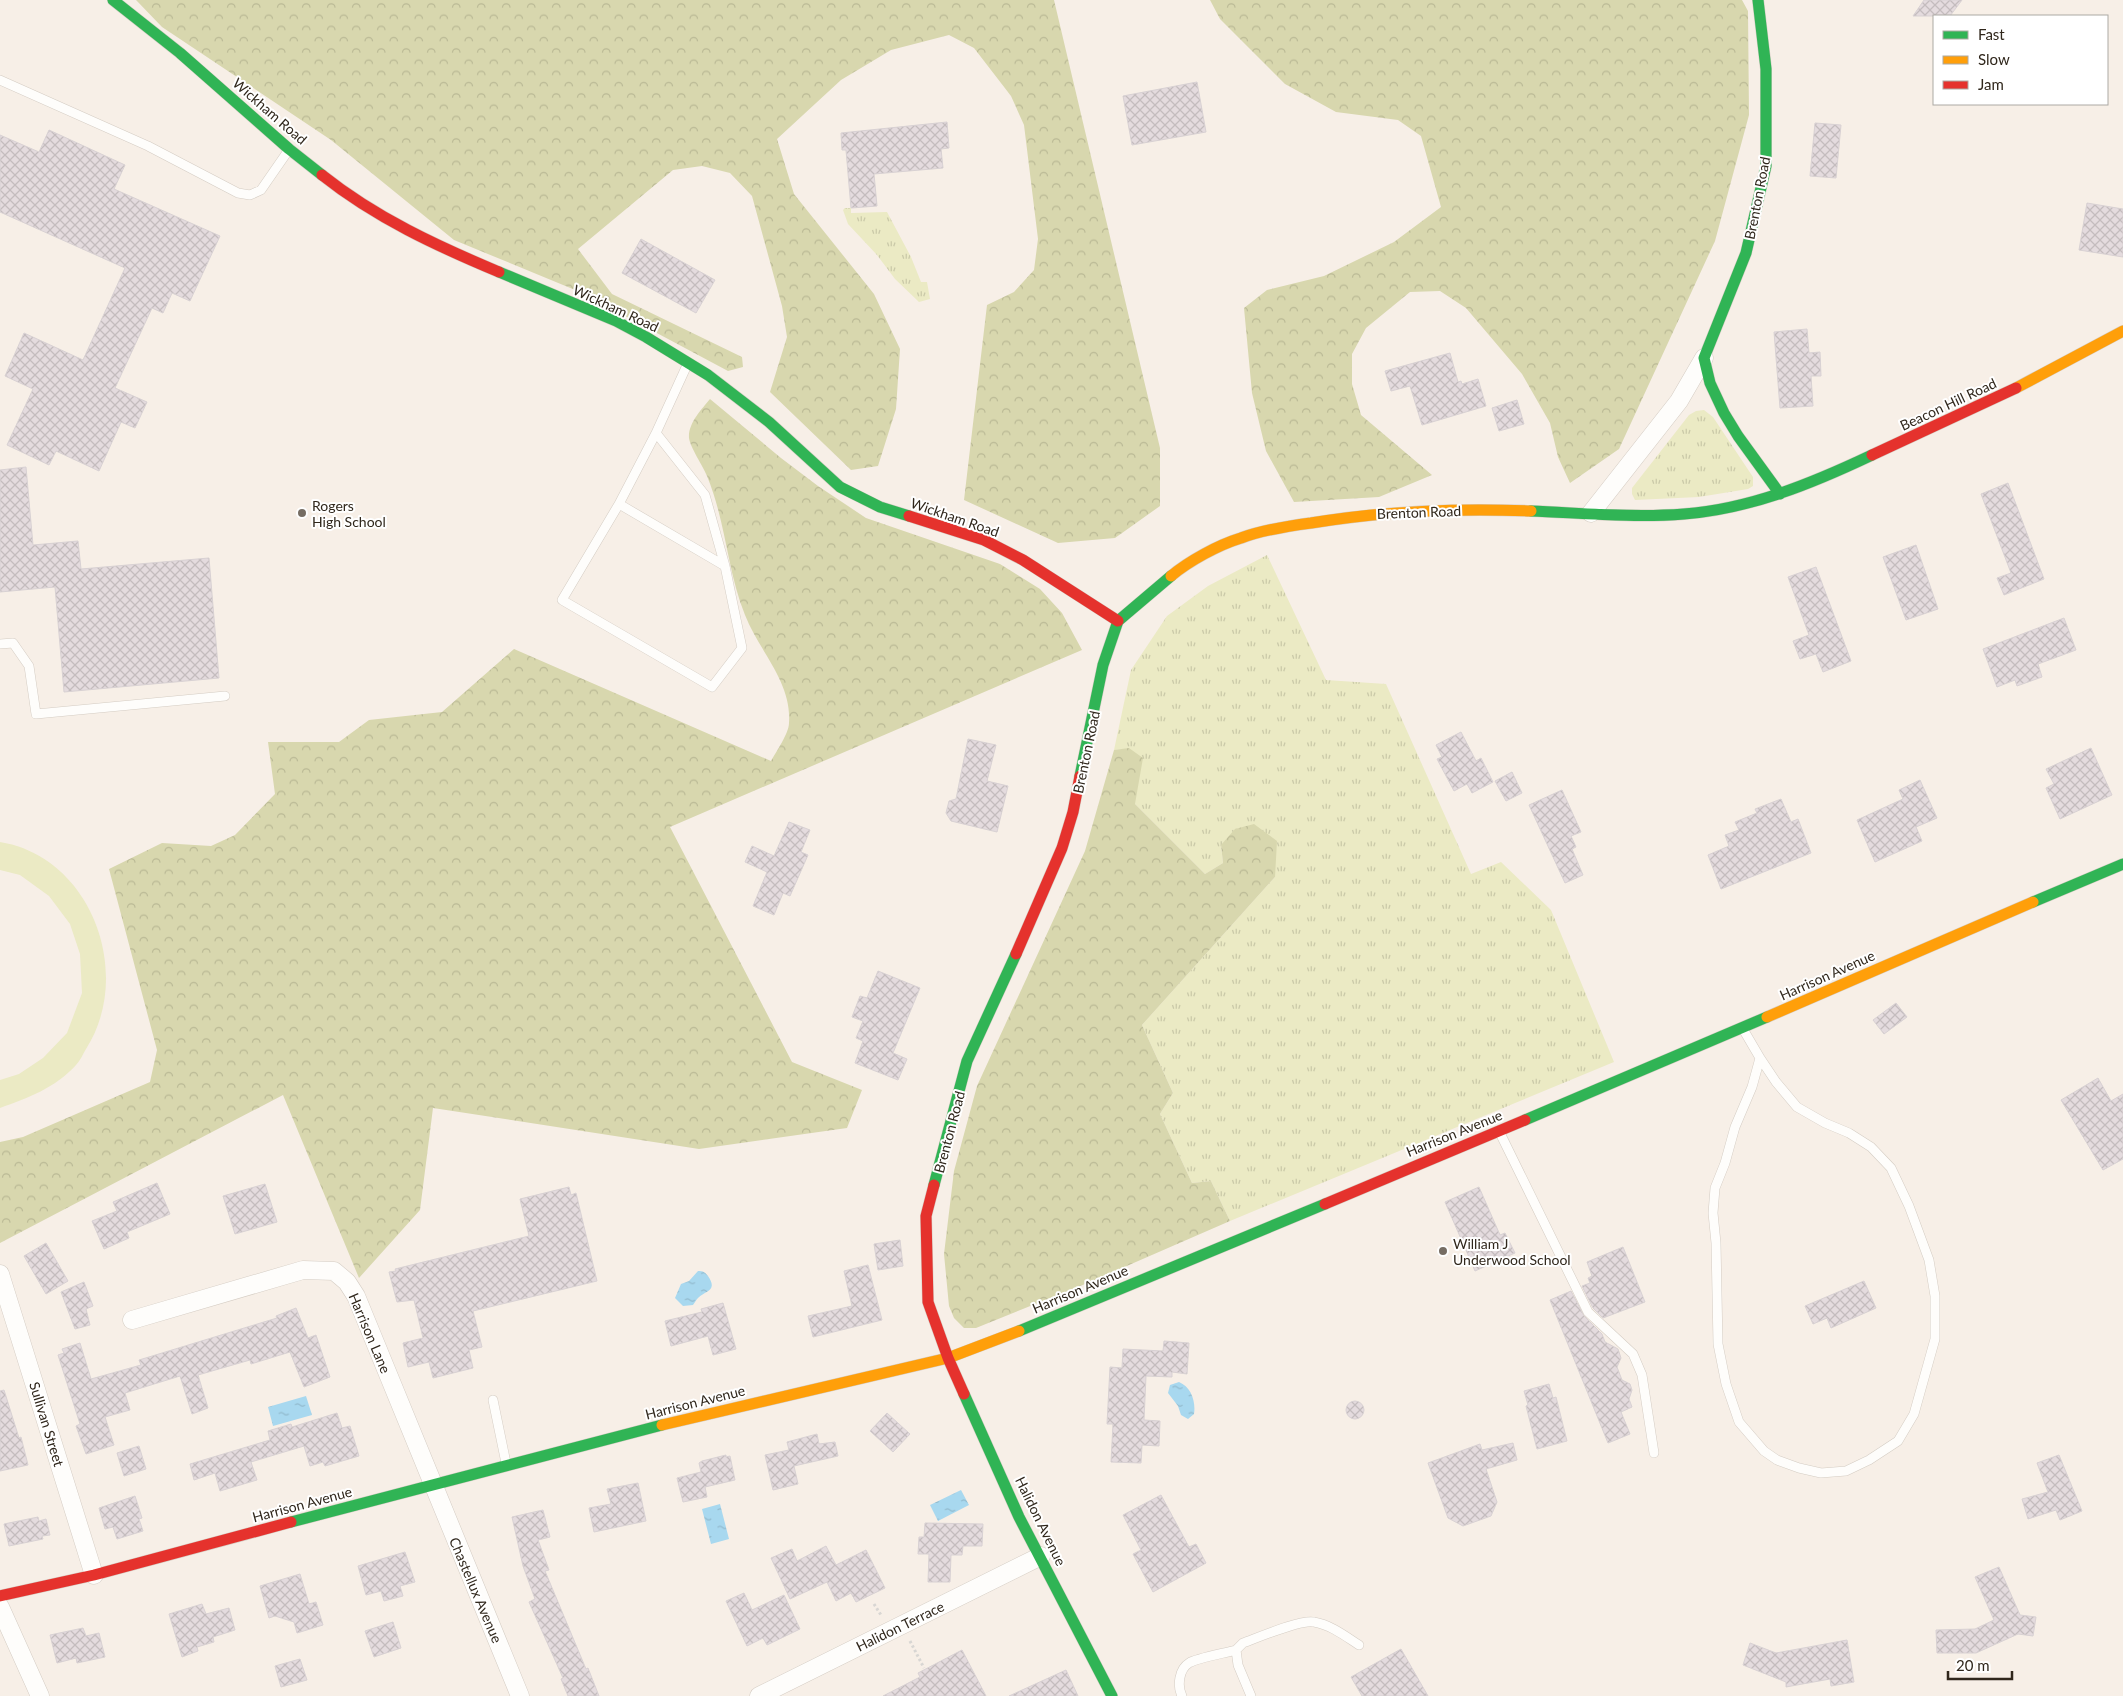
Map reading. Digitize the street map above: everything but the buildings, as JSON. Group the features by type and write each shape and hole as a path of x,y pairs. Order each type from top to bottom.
{"street":[{"name":"Wickham Road","path":"113,0 180,53 290,149 342,191 403,229 461,256 616,322 708,375 769,422 840,487 880,507 984,540 1023,560 1118,621"},
{"name":"Brenton Road","path":"1591,514 1679,401 1704,358 1746,253 1766,166 1766,69 1758,0"},
{"name":"Beacon Hill Road","path":"1780,494 1858,462 2000,397 2123,331"},
{"path":"1704,358 1710,383 1724,413 1738,436 1780,494"},
{"name":"Brenton Road","path":"948,1358 928,1302 926,1216 967,1061 1062,848 1070,821 1103,665 1118,621 1185,565 1246,536 1353,516 1418,511 1500,510 1621,515 1684,514 1734,506 1780,494"},
{"name":"Harrison Avenue","path":"0,1596 94,1575 432,1484 691,1418 948,1358 1037,1324 1499,1131 2123,864"},
{"name":"Harrison Lane","path":"132,1320 297,1271 320,1269 334,1271 347,1282 356,1296 432,1484"},
{"name":"Sullivan Street","path":"0,1274 94,1575"},
{"name":"Halidon Avenue","path":"948,1358 1019,1517 1041,1556 1112,1696"},
{"name":"Chastellux Avenue","path":"432,1484 520,1696"},
{"name":"Halidon Terrace","path":"759,1696 1041,1556"},
{"path":"0,1607 40,1696"}],"lane":[{"path":"0,80 148,146 238,193 250,195 261,190 290,149"},
{"path":"656,433 705,495 725,566 742,648 712,687 562,600 619,504 656,433 688,363"},
{"path":"619,504 725,566"},
{"path":"0,644 13,643 29,666 36,714 225,696"},
{"path":"1743,1028 1776,1082 1797,1106 1864,1142 1891,1168 1909,1206 1928,1260 1935,1296 1936,1339 1914,1414 1898,1441 1869,1460 1846,1471 1821,1473 1799,1468 1777,1460 1764,1452 1739,1422 1726,1384 1718,1344 1716,1243 1713,1213 1715,1188 1726,1163 1735,1128 1752,1087 1760,1058"},
{"path":"1499,1131 1588,1312 1633,1354 1642,1375 1654,1453"},
{"path":"493,1400 507,1465"},
{"path":"1182,1696 1180,1692 1181,1673 1189,1663 1236,1650 1242,1643 1298,1624 1312,1621 1332,1627 1359,1645"},
{"path":"1236,1650 1238,1665 1251,1696"}],"path":[{"path":"902,1625 924,1668"}],"green space":[{"path":"136,0 1054,0 1160,448 1160,506 1115,538 1058,543 964,500 987,305 1014,292 1034,270 1038,239 1024,125 1011,96 974,48 949,35 891,50 841,80 777,139 794,194 874,294 900,349 896,409 878,466 851,470 770,392 787,337 782,306 752,196 730,173 702,166 673,170 578,249 612,294 742,357 743,367 728,371 580,292 454,240 331,140 162,27"},
{"path":"1210,0 1742,0 1748,11 1749,115 1715,241 1619,449 1570,483 1558,457 1550,423 1522,374 1466,308 1440,291 1410,292 1366,328 1352,354 1352,384 1361,415 1432,475 1379,497 1294,502 1266,451 1252,393 1244,308 1267,290 1324,276 1394,242 1441,207 1421,136 1398,120 1336,112 1285,84 1220,19"},
{"path":"851,208 851,213 887,212 911,257 921,282 927,282 930,299 919,302 895,279 877,255 848,224 843,210"},
{"path":"710,399 781,458 818,486 866,518 1000,564 1040,589 1062,613 1082,650 670,827 792,1062 862,1090 847,1128 699,1149 433,1108 420,1210 359,1278 283,1095 0,1243 0,1142 23,1137 150,1082 157,1050 109,869 162,843 211,846 235,835 275,794 268,742 339,742 369,720 442,712 514,649 771,761 785,737 789,723 789,708 780,680 745,615 734,581 723,528 713,493 689,438 693,422"},
{"path":"1704,410 1713,417 1753,477 1753,486 1748,489 1699,497 1635,500 1632,488 1689,415 1696,411"},
{"path":"1267,555 1326,680 1386,684 1471,874 1501,862 1551,910 1614,1062 1230,1221 1211,1181 1192,1183 1160,1114 1173,1093 1142,1025 1275,877 1221,845 1223,863 1205,874 1135,804 1129,749 1114,750 1131,670 1167,616 1208,586"},
{"path":"1129,748 1143,758 1135,804 1205,874 1223,863 1221,845 1235,829 1254,824 1277,841 1275,877 1142,1025 1173,1093 1160,1114 1192,1183 1211,1181 1230,1221 1090,1282 976,1328 964,1328 954,1318 949,1306 944,1254 954,1171 977,1086 1085,851 1114,750"},
{"path":"0,842 32,852 59,870 80,894 95,923 104,954 106,987 100,1019 77,1063 68,1073 50,1086 31,1096 0,1108 0,1080 19,1074 43,1058 67,1033 82,993 80,954 70,924 49,896 20,875 0,870"}],"water":[{"path":"698,1271 704,1272 711,1281 710,1290 698,1298 693,1305 683,1306 675,1298 681,1284 689,1281"},
{"path":"1179,1382 1187,1387 1193,1399 1194,1414 1188,1419 1181,1415 1178,1406 1168,1393 1170,1385"},
{"path":"306,1396 312,1415 273,1426 268,1407"},
{"path":"961,1490 969,1505 938,1521 930,1505"},
{"path":"720,1504 729,1539 711,1544 702,1509"}],"traffic: fast":[{"path":"113,0 180,53 289,149 322,175"},
{"path":"1758,0 1766,69 1766,166 1746,253 1704,358 1710,383 1724,413 1738,436 1780,494"},
{"path":"499,272 616,321 646,337 708,375 769,422 840,487 880,507 909,516"},
{"path":"1531,511 1646,516 1709,511 1733,507 1781,493 1872,455"},
{"path":"1080,776 1103,665 1118,621 1171,576"},
{"path":"2033,902 2123,864"},
{"path":"934,1185 967,1061 1016,954"},
{"path":"1525,1120 1767,1017"},
{"path":"1019,1331 1325,1204"},
{"path":"964,1394 1019,1517 1112,1696"},
{"path":"291,1522 662,1425"}],"traffic: slow":[{"path":"2016,388 2123,331"},
{"path":"1171,576 1213,549 1249,535 1285,527 1393,513 1449,510 1531,511"},
{"path":"1767,1017 2033,902"},
{"path":"662,1425 948,1358 1019,1331"}],"traffic: jam":[{"path":"322,175 385,218 453,252 499,272"},
{"path":"1872,455 2016,388"},
{"path":"909,516 984,540 1023,560 1118,621"},
{"path":"1016,954 1062,848 1073,812 1080,776"},
{"path":"1325,1204 1525,1120"},
{"path":"934,1185 926,1216 928,1302 948,1358 964,1394"},
{"path":"0,1596 94,1575 291,1522"}],"place":[{"name":"Rogers High School","path":"302,513"},
{"name":"William J Underwood School","path":"1443,1251"}]}
